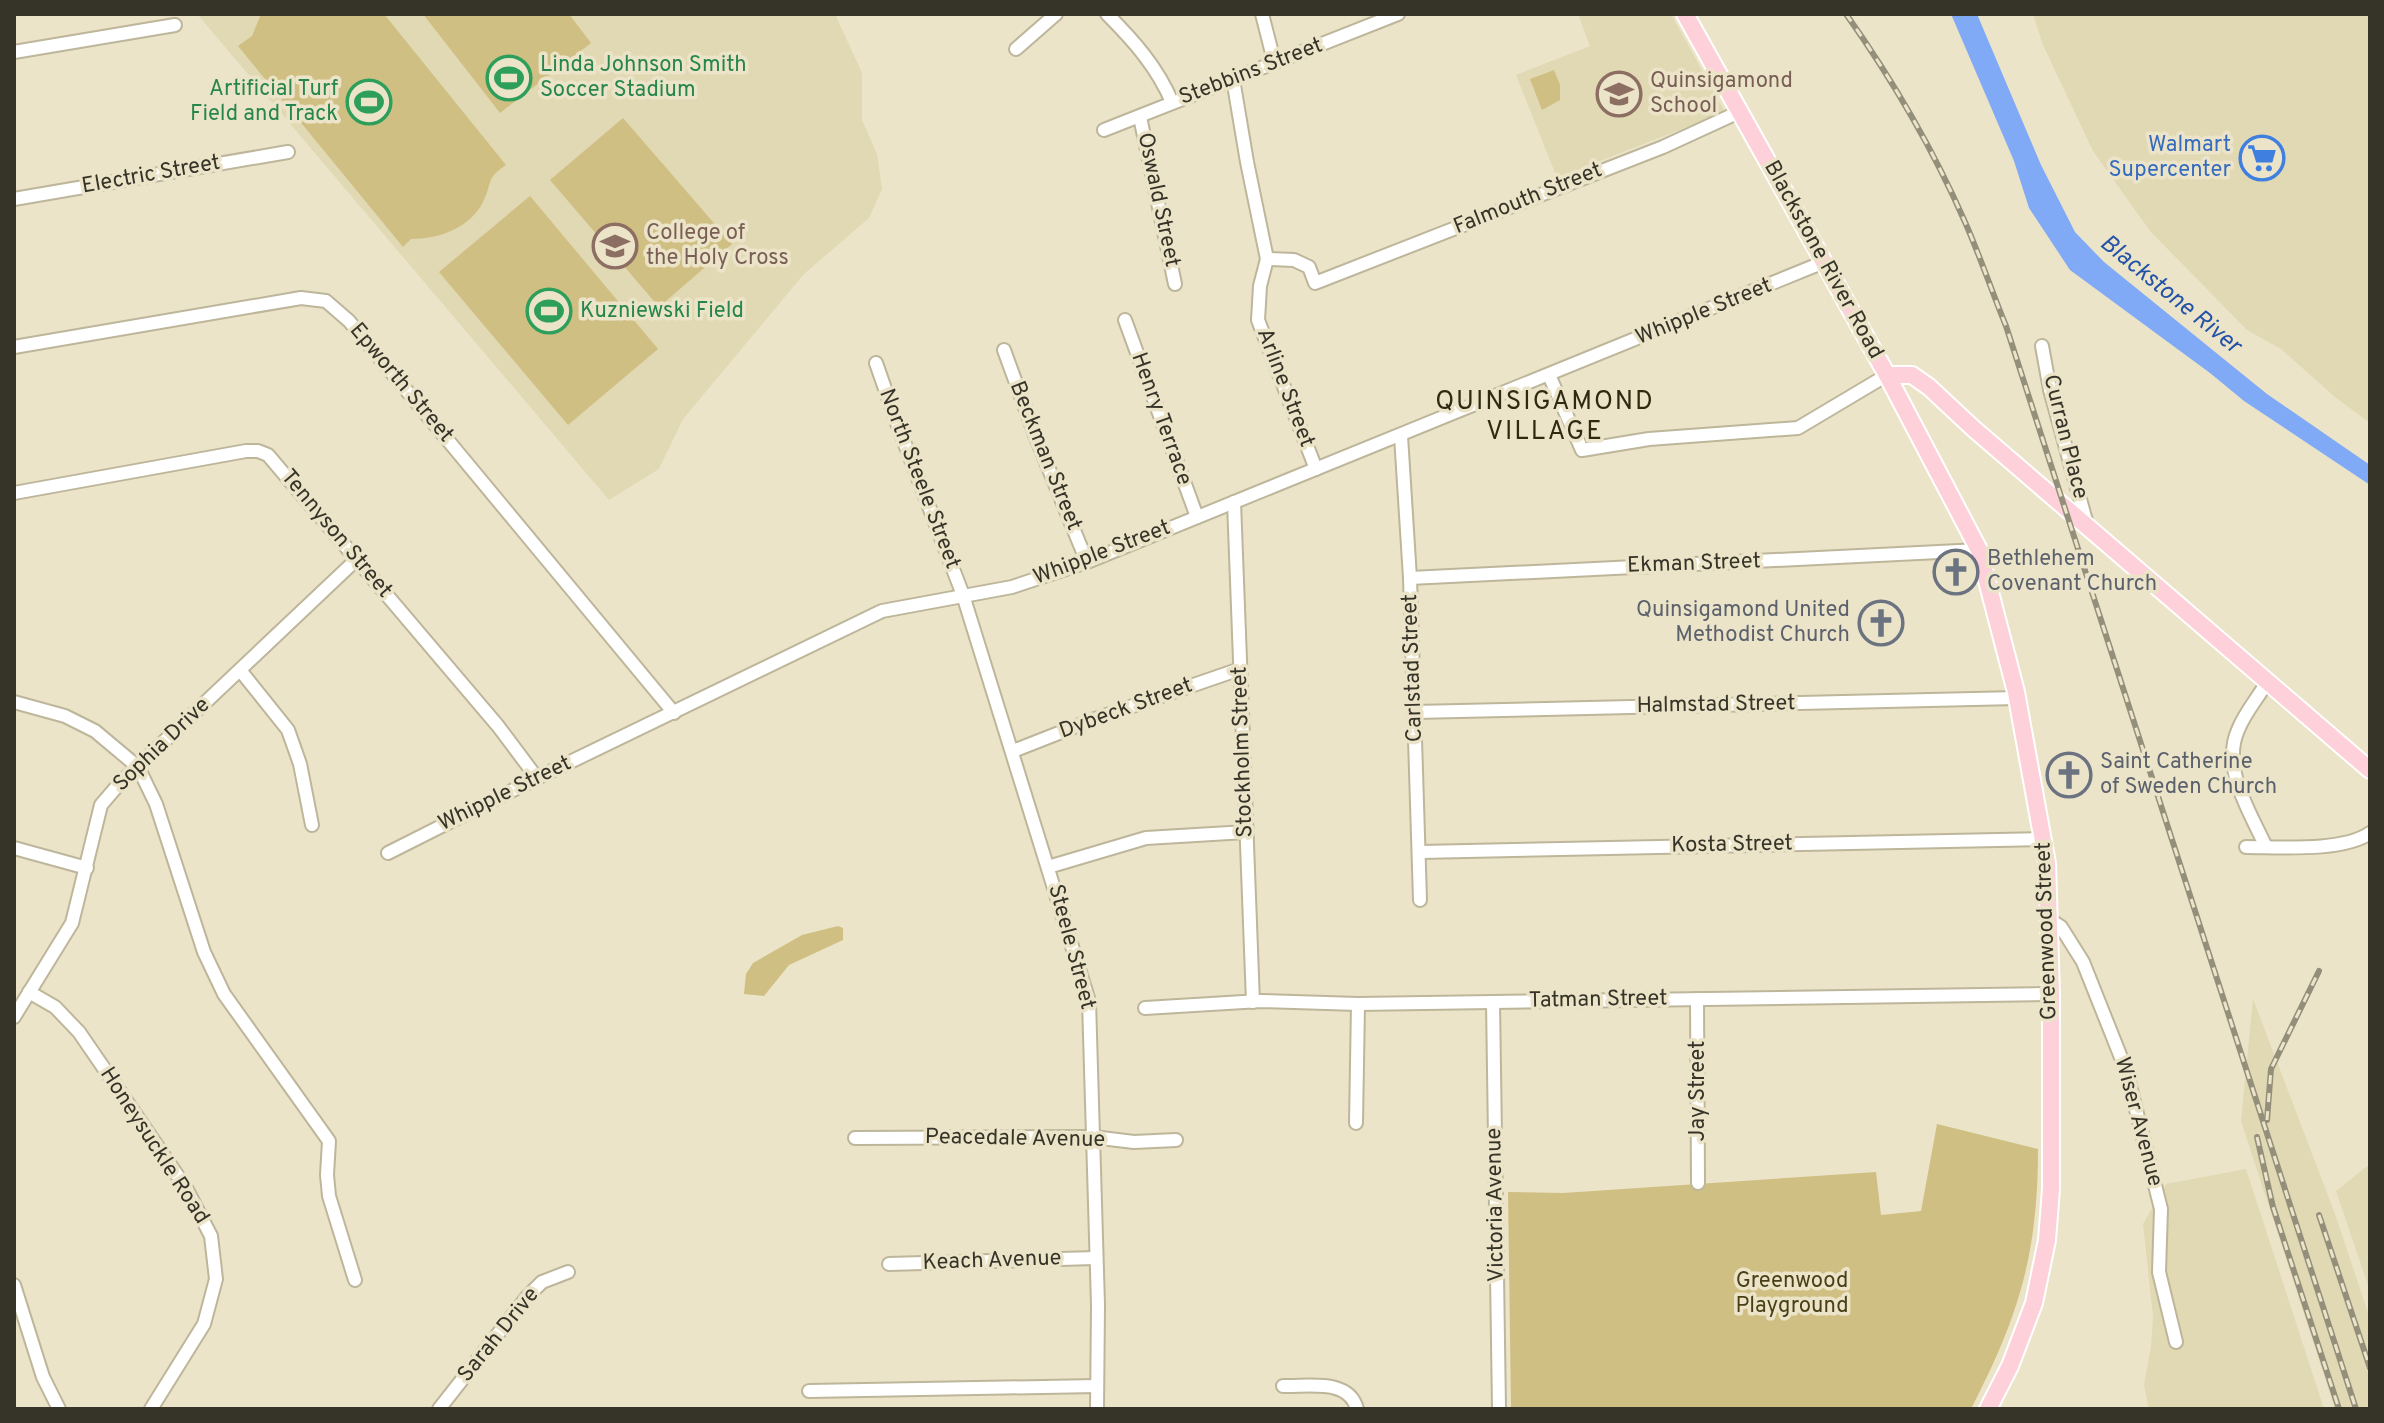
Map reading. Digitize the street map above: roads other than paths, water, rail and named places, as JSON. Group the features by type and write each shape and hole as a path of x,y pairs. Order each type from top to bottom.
{"main road":[{"name":"Blackstone River Road","path":"1685,14 1887,375 1912,375 1929,387 2370,770"},
{"name":"Greenwood Street","path":"1887,375 1979,550 2017,698 2044,839 2051,994 2052,1160 2047,1240 2034,1303 2021,1340 1988,1409"}],"street":[{"path":"1016,49 1056,14"},
{"path":"1107,14 1147,57 1161,76 1172,102"},
{"path":"1262,14 1274,61"},
{"name":"Stebbins Street","path":"1104,130 1398,14"},
{"path":"14,52 175,25"},
{"path":"1233,79 1267,259"},
{"name":"Falmouth Street","path":"1267,259 1294,260 1309,267 1315,283 1663,147 1739,112"},
{"name":"Oswald Street","path":"1140,117 1175,284"},
{"name":"Electric Street","path":"14,199 288,152"},
{"name":"Arline Street","path":"1267,259 1260,286 1258,320 1316,469"},
{"name":"Whipple Street","path":"388,853 882,611 1012,587 1087,562 1824,262"},
{"name":"Epworth Street","path":"14,347 301,298 326,301 349,321 674,713"},
{"name":"Henry Terrace","path":"1125,320 1197,517"},
{"name":"Curran Place","path":"2042,346 2050,390 2088,528"},
{"name":"Beckman Street","path":"1004,350 1087,562"},
{"name":"North Steele Street","path":"876,363 963,595"},
{"path":"1549,375 1582,450 1649,439 1798,428 1887,375"},
{"name":"Carlstad Street","path":"1401,436 1410,578 1420,900"},
{"name":"Tennyson Street","path":"14,493 219,456 258,451 268,455 498,726 537,778"},
{"name":"Stockholm Street","path":"1234,502 1253,1002"},
{"name":"Ekman Street","path":"1410,578 1979,550"},
{"name":"Sophia Drive","path":"14,1017 72,923 101,805 119,784 357,559"},
{"name":"Steele Street","path":"963,595 1089,1001 1097,1409"},
{"name":"Dybeck Street","path":"1013,751 1240,669"},
{"path":"240,670 288,730 300,764 312,825"},
{"path":"2266,847 2240,787 2232,751 2241,723 2267,682"},
{"name":"Halmstad Street","path":"1415,712 2017,698"},
{"path":"14,702 65,716 95,731 138,767 156,804 204,952 224,994 329,1141 329,1196 355,1280"},
{"path":"1048,867 1146,838 1246,832"},
{"path":"2246,847 2339,845 2359,840 2370,833"},
{"name":"Kosta Street","path":"1420,852 2044,839"},
{"path":"14,848 87,868"},
{"name":"Wiser Avenue","path":"2049,919 2061,927 2083,962 2123,1059 2161,1209 2159,1272 2176,1342"},
{"name":"Honeysuckle Road","path":"29,992 55,1007 79,1032 186,1188 211,1236 216,1279 204,1324 151,1409"},
{"name":"Tatman Street","path":"1145,1008 1253,1002 1358,1004 2051,994"},
{"name":"Jay Street","path":"1697,999 1698,1183"},
{"name":"Victoria Avenue","path":"1493,1002 1499,1409"},
{"path":"1356,1123 1358,1004"},
{"name":"Peacedale Avenue","path":"855,1138 1093,1137 1134,1142 1176,1140"},
{"name":"Keach Avenue","path":"889,1264 1095,1258"},
{"name":"Sarah Drive","path":"439,1409 527,1297 542,1282 568,1272"},
{"path":"14,1285 43,1377 59,1409"},
{"path":"809,1391 1097,1386"},
{"path":"1283,1386 1341,1389 1353,1399 1357,1409"}],"water":[{"path":"1951,14 1977,14 2041,165 2075,232 2104,262 2267,394 2370,465 2370,485 2244,401 2070,270 2029,208 2014,161"}],"railway":[{"path":"1846,14 1895,89 1953,195 2006,326 2356,1409"},
{"path":"2267,1120 2271,1069 2319,971"},
{"path":"2257,1137 2273,1207 2339,1409"},
{"path":"2319,1215 2370,1368"}],"place":[{"name":"Linda Johnson Smith Soccer Stadium","path":"509,78"},
{"name":"Quinsigamond School","path":"1619,94"},
{"name":"Artificial Turf Field and Track","path":"369,102"},
{"name":"Walmart Supercenter","path":"2262,158"},
{"name":"College of the Holy Cross","path":"615,246"},
{"name":"Kuzniewski Field","path":"549,311"},
{"name":"Bethlehem Covenant Church","path":"1956,572"},
{"name":"Quinsigamond United Methodist Church","path":"1881,623"},
{"name":"Saint Catherine of Sweden Church","path":"2069,775"}],"district":[{"name":"QUINSIGAMOND VILLAGE","path":"1545,417"}],"water label":[{"name":"Blackstone River","path":"2170,295"}],"park label":[{"name":"Greenwood Playground","path":"1792,1294"}]}
